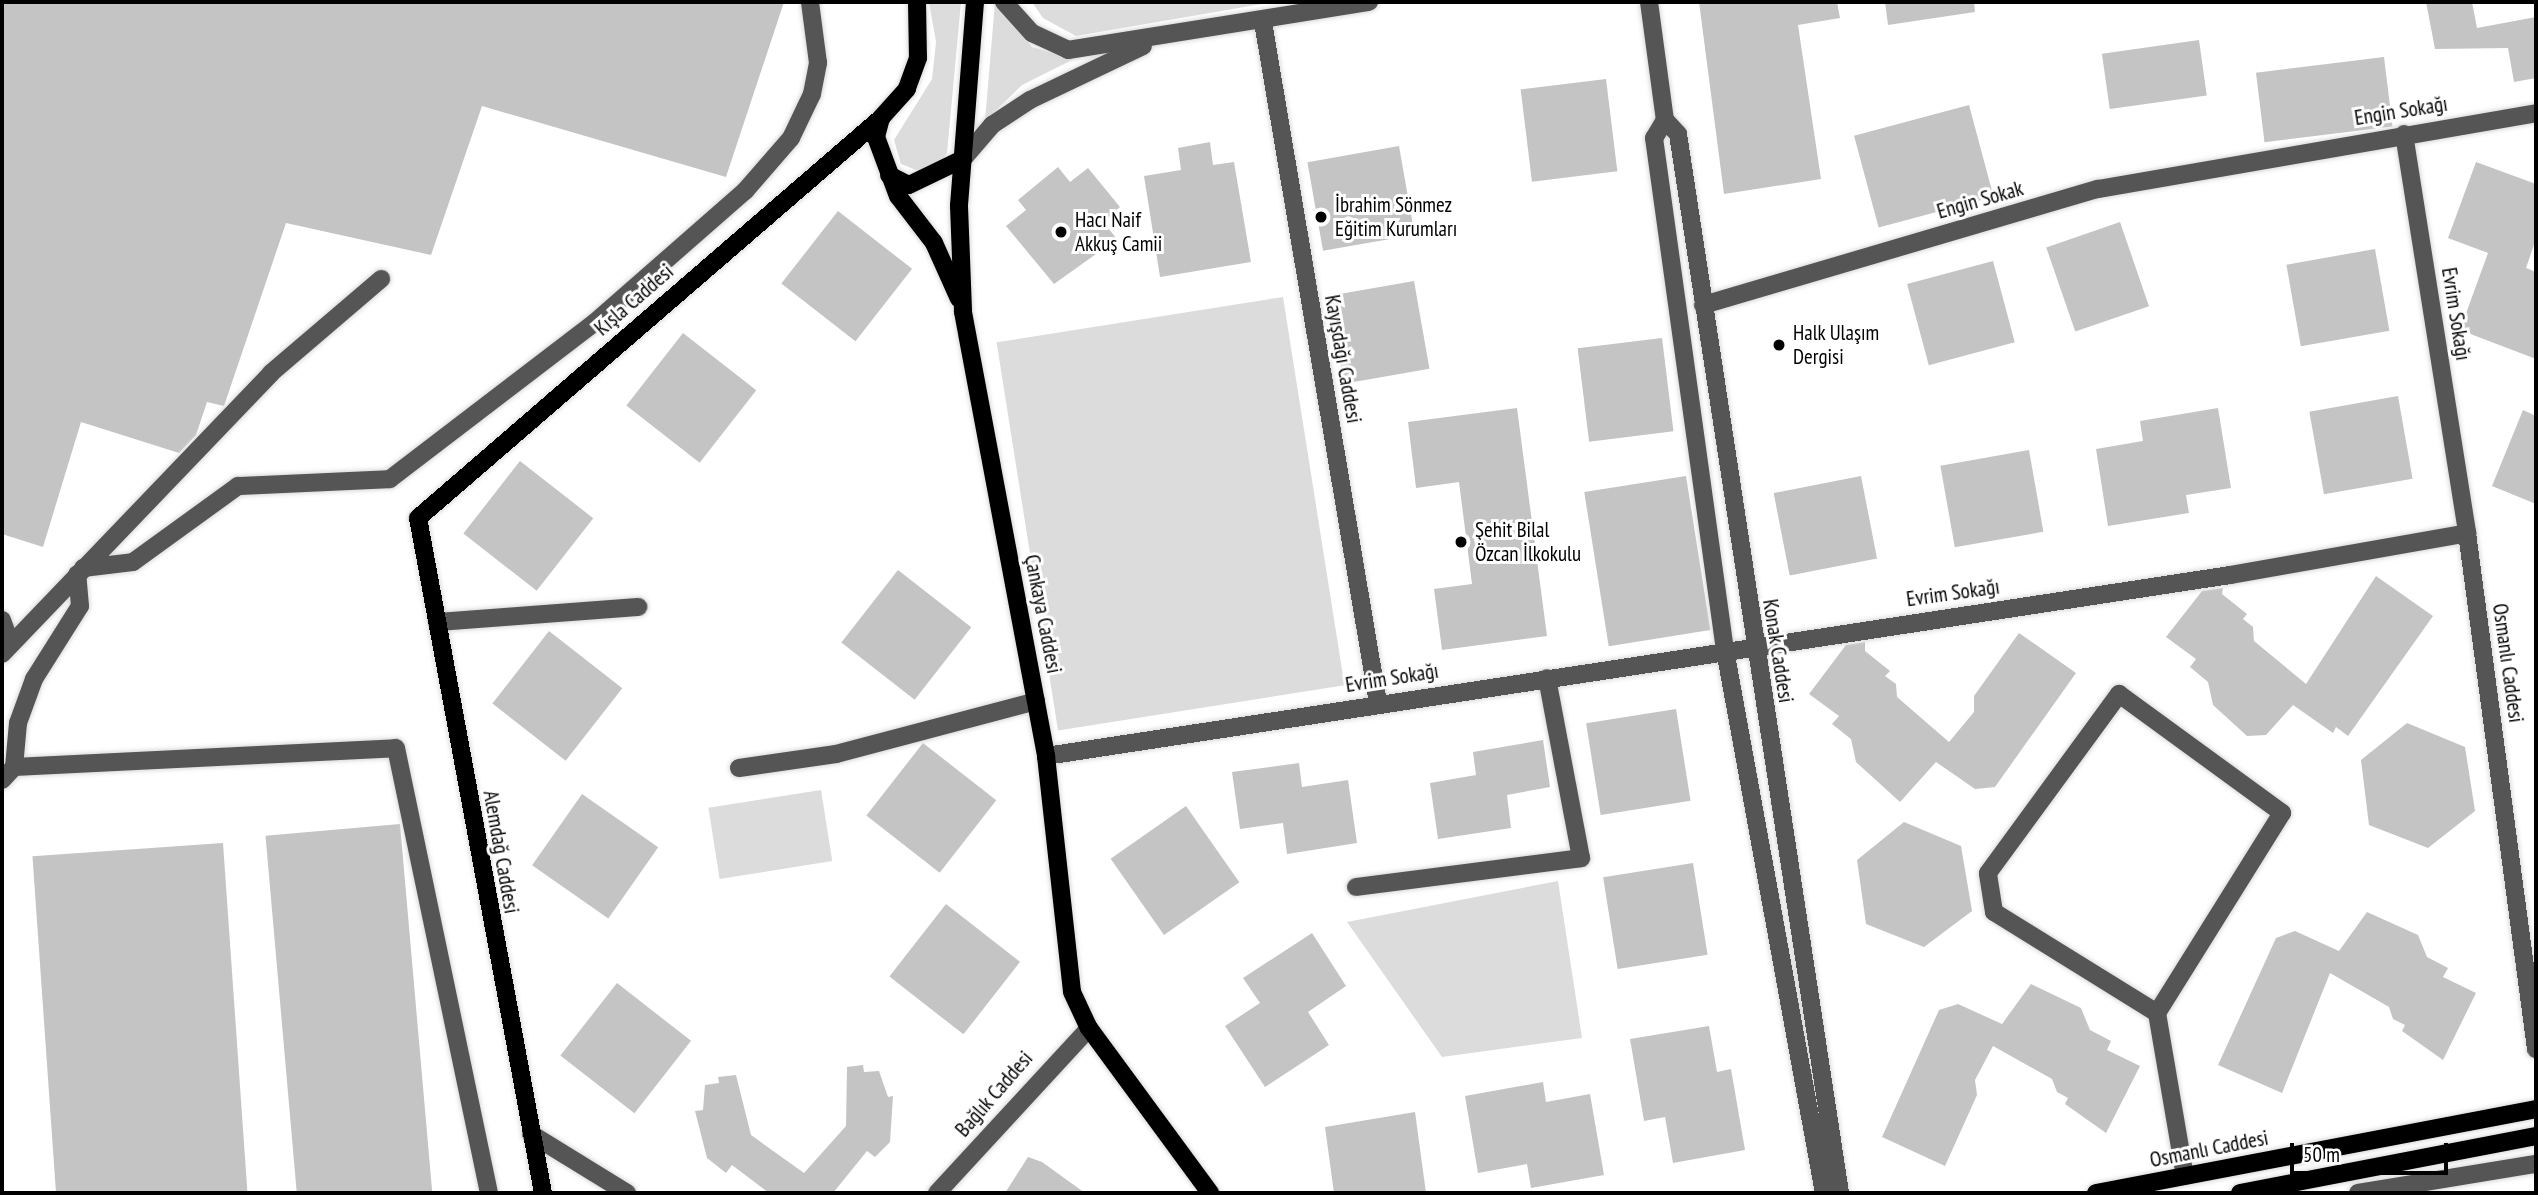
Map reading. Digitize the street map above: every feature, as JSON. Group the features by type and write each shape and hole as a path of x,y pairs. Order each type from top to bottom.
{"main road":[{"name":"Kışla Caddesi","path":"418,518 881,118 914,74 921,33 916,2"},
{"name":"Çankaya Caddesi","path":"975,2 963,159 963,312 1046,756 1072,992 1089,1028 1210,1193"},
{"path":"881,118 876,137 889,175 946,265 963,312"},
{"path":"889,175 909,185 963,159"},
{"name":"Alemdağ Caddesi","path":"418,518 543,1193"},
{"name":"Osmanlı Caddesi","path":"2095,1193 2536,1109"},
{"path":"2240,1193 2536,1136"}],"street":[{"path":"80,571 133,562 238,486 390,479 594,323 745,191 791,138 812,94 818,63 810,2"},
{"path":"1004,2 1032,33 1068,50 1156,40 1369,2"},
{"name":"Konak Caddesi","path":"1649,2 1664,121 1654,138 1725,650 1824,1193"},
{"name":"Kayışdağı Caddesi","path":"1263,22 1377,703"},
{"path":"963,159 992,125 1030,100 1156,40"},
{"name":"Engin Sokağı","path":"2273,156 2536,113"},
{"name":"Konak Caddesi","path":"1664,121 1678,134 1840,1193"},
{"name":"Evrim Sokağı","path":"1046,756 1756,645 2230,575 2467,533 2404,134"},
{"name":"Engin Sokak","path":"1703,305 2098,189 2273,156"},
{"path":"6,648 271,373 381,279"},
{"name":"Osmanlı Caddesi","path":"2467,533 2536,1049"},
{"path":"80,571 80,606 34,679 18,723 8,774 396,748 489,1193"},
{"path":"437,622 638,607"},
{"path":"2,620 6,648"},
{"path":"1356,887 1581,858 1547,678"},
{"path":"2157,1013 1994,912 1988,873 2119,694 2282,813 2157,1013 2185,1176"},
{"path":"739,768 808,760 1036,701"},
{"name":"Bağlık Caddesi","path":"937,1193 1089,1028"},
{"path":"531,1134 627,1193"},
{"path":"2358,1193 2536,1164"}],"shaded area":[{"path":"929,2 961,2 947,153 938,165 919,171 901,164 894,140 932,79 936,42"},
{"path":"995,2 1032,47 1074,59 1022,85 985,121"},
{"path":"1032,2 1274,2 1076,36 1043,18"},
{"path":"1283,297 1344,685 1058,731 997,342"},
{"path":"821,790 832,861 720,879 708,808"},
{"path":"1558,881 1582,1038 1442,1057 1347,922"}],"building":[{"path":"2,2 784,2 726,177 482,106 431,255 286,223 224,406 207,402 196,435 179,453 81,422 43,547 2,534"},
{"path":"1699,2 1837,2 1840,18 1798,25 1821,179 1724,194"},
{"path":"1885,2 1974,2 1975,12 1888,25"},
{"path":"2426,2 2472,2 2477,28 2536,17 2536,78 2514,82 2508,48 2435,49"},
{"path":"2199,40 2207,95 2110,109 2102,54"},
{"path":"2384,57 2393,126 2264,142 2256,73"},
{"path":"1606,79 1617,171 1532,182 1521,89"},
{"path":"1969,105 1994,197 1879,228 1854,136"},
{"path":"1210,142 1213,165 1234,162 1251,262 1160,277 1144,176 1181,170 1178,148"},
{"path":"1399,146 1415,235 1323,251 1307,162"},
{"path":"2476,162 2536,184 2536,239 2526,268 2536,272 2536,359 2460,330 2488,253 2448,238"},
{"name":"Hacı Naif Akkuş Camii","path":"1058,167 1070,182 1088,168 1120,207 1103,222 1117,239 1054,284 1006,226 1026,210 1018,200"},
{"path":"838,211 912,269 855,341 781,283"},
{"path":"2120,222 2149,306 2075,332 2046,247"},
{"path":"2375,249 2389,331 2301,346 2286,265"},
{"path":"1993,261 2015,342 1929,365 1907,284"},
{"path":"1414,281 1429,369 1344,384 1328,296"},
{"path":"683,333 756,390 700,463 626,405"},
{"path":"1662,338 1673,431 1589,442 1578,348"},
{"path":"2398,396 2413,479 2324,494 2309,412"},
{"path":"1517,408 1547,636 1442,650 1434,589 1472,584 1459,482 1416,488 1408,422"},
{"path":"2218,408 2231,488 2186,495 2189,513 2108,526 2096,449 2143,441 2140,421"},
{"path":"2523,410 2536,416 2536,504 2492,486"},
{"path":"2029,450 2043,532 1955,547 1940,466"},
{"path":"520,461 593,518 537,591 463,533"},
{"path":"1686,476 1710,630 1609,646 1584,492"},
{"path":"1861,476 1877,558 1790,575 1774,493"},
{"path":"898,570 971,627 915,700 841,642"},
{"path":"2376,576 2433,616 2348,736 2336,727 2333,733 2293,705 2266,735 2247,736 2213,705 2208,682 2190,667 2196,659 2166,637 2202,591 2223,588 2222,594 2247,614 2243,619 2253,627 2254,641 2306,684"},
{"path":"549,631 622,688 566,761 492,703"},
{"path":"2019,633 2076,673 1995,787 1975,789 1936,762 1900,802 1856,762 1851,739 1832,724 1839,716 1809,694 1846,645 1865,642 1865,651 1890,671 1885,676 1896,684 1897,697 1949,742 1974,712 1974,696"},
{"path":"1676,709 1691,801 1601,815 1586,723"},
{"path":"2407,723 2465,747 2475,811 2428,848 2369,825 2361,760"},
{"path":"1543,740 1550,787 1507,795 1511,828 1438,839 1430,783 1476,775 1473,752"},
{"path":"923,743 996,800 940,873 866,815"},
{"path":"1299,763 1302,787 1348,780 1357,843 1287,854 1283,823 1240,829 1232,772"},
{"path":"582,794 658,847 608,919 532,865"},
{"path":"1186,806 1239,882 1164,935 1111,859"},
{"path":"1904,822 1961,846 1972,911 1924,947 1866,924 1857,860"},
{"path":"400,824 432,1193 297,1193 266,836"},
{"path":"223,843 247,1193 56,1193 32,856"},
{"path":"1693,863 1708,955 1618,969 1603,877"},
{"path":"946,904 1020,962 963,1034 889,976"},
{"path":"2367,912 2418,935 2427,957 2448,968 2443,977 2476,993 2443,1060 2402,1031 2405,1025 2393,1019 2389,1007 2330,973 2282,1093 2218,1065 2276,938 2295,931 2339,951"},
{"path":"1312,933 1346,986 1308,1012 1329,1045 1265,1087 1225,1026 1260,1003 1243,978"},
{"path":"617,983 691,1041 634,1113 560,1055"},
{"path":"2031,984 2081,1008 2090,1030 2111,1041 2107,1050 2140,1066 2106,1133 2065,1104 2068,1098 2057,1092 2052,1079 1993,1046 1975,1080 1977,1095 1945,1166 1882,1137 1939,1010 1958,1004 2002,1024"},
{"path":"1709,1026 1717,1072 1731,1069 1745,1150 1673,1163 1665,1117 1644,1121 1630,1039"},
{"path":"863,1065 864,1072 879,1071 888,1097 893,1096 890,1142 875,1157 867,1151 833,1193 769,1193 732,1165 726,1173 707,1158 695,1111 703,1110 705,1085 719,1083 718,1077 736,1075 751,1135 804,1173 846,1126 847,1067"},
{"path":"1543,1082 1546,1102 1590,1094 1604,1175 1531,1188 1527,1164 1478,1173 1465,1096"},
{"path":"1415,1112 1426,1193 1334,1193 1325,1127"},
{"path":"1028,1157 1042,1162 1085,1193 1005,1193"}],"place":[{"name":"İbrahim Sönmez Eğitim Kurumları","path":"1321,217"},
{"name":"Hacı Naif Akkuş Camii","path":"1061,232"},
{"name":"Halk Ulaşım Dergisi","path":"1779,345"},
{"name":"Şehit Bilal Özcan İlkokulu","path":"1461,542"}]}
